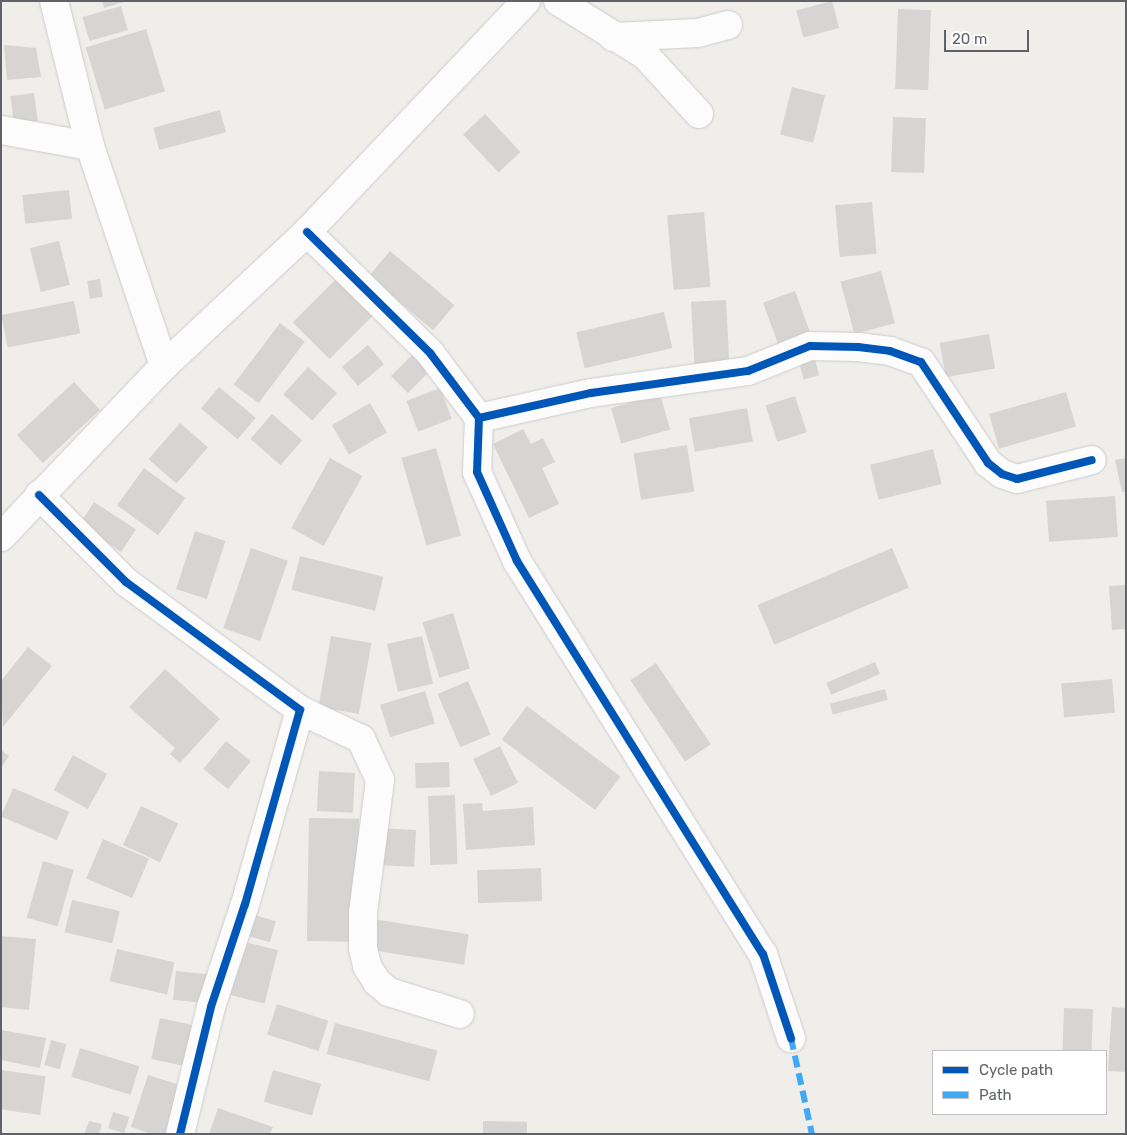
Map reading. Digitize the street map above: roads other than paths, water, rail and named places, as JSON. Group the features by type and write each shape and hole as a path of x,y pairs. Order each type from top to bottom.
{"street":[{"path":"54,1 90,146 164,366"},
{"path":"1,537 164,366 307,232 526,1"},
{"path":"558,1 656,64 699,114"},
{"path":"612,36 698,33 728,25"},
{"path":"1,130 90,146"},
{"path":"307,232 430,354 479,418 477,472 517,561 763,954 791,1038"},
{"path":"479,418 591,392 748,371 810,346 858,347 890,351 921,362 988,463 1002,474 1016,478 1092,460"},
{"path":"39,495 126,582 300,710 361,738 380,780 363,913 363,948 367,966 377,982 389,992 460,1014"},
{"path":"180,1134 211,1007 300,710"}]}
